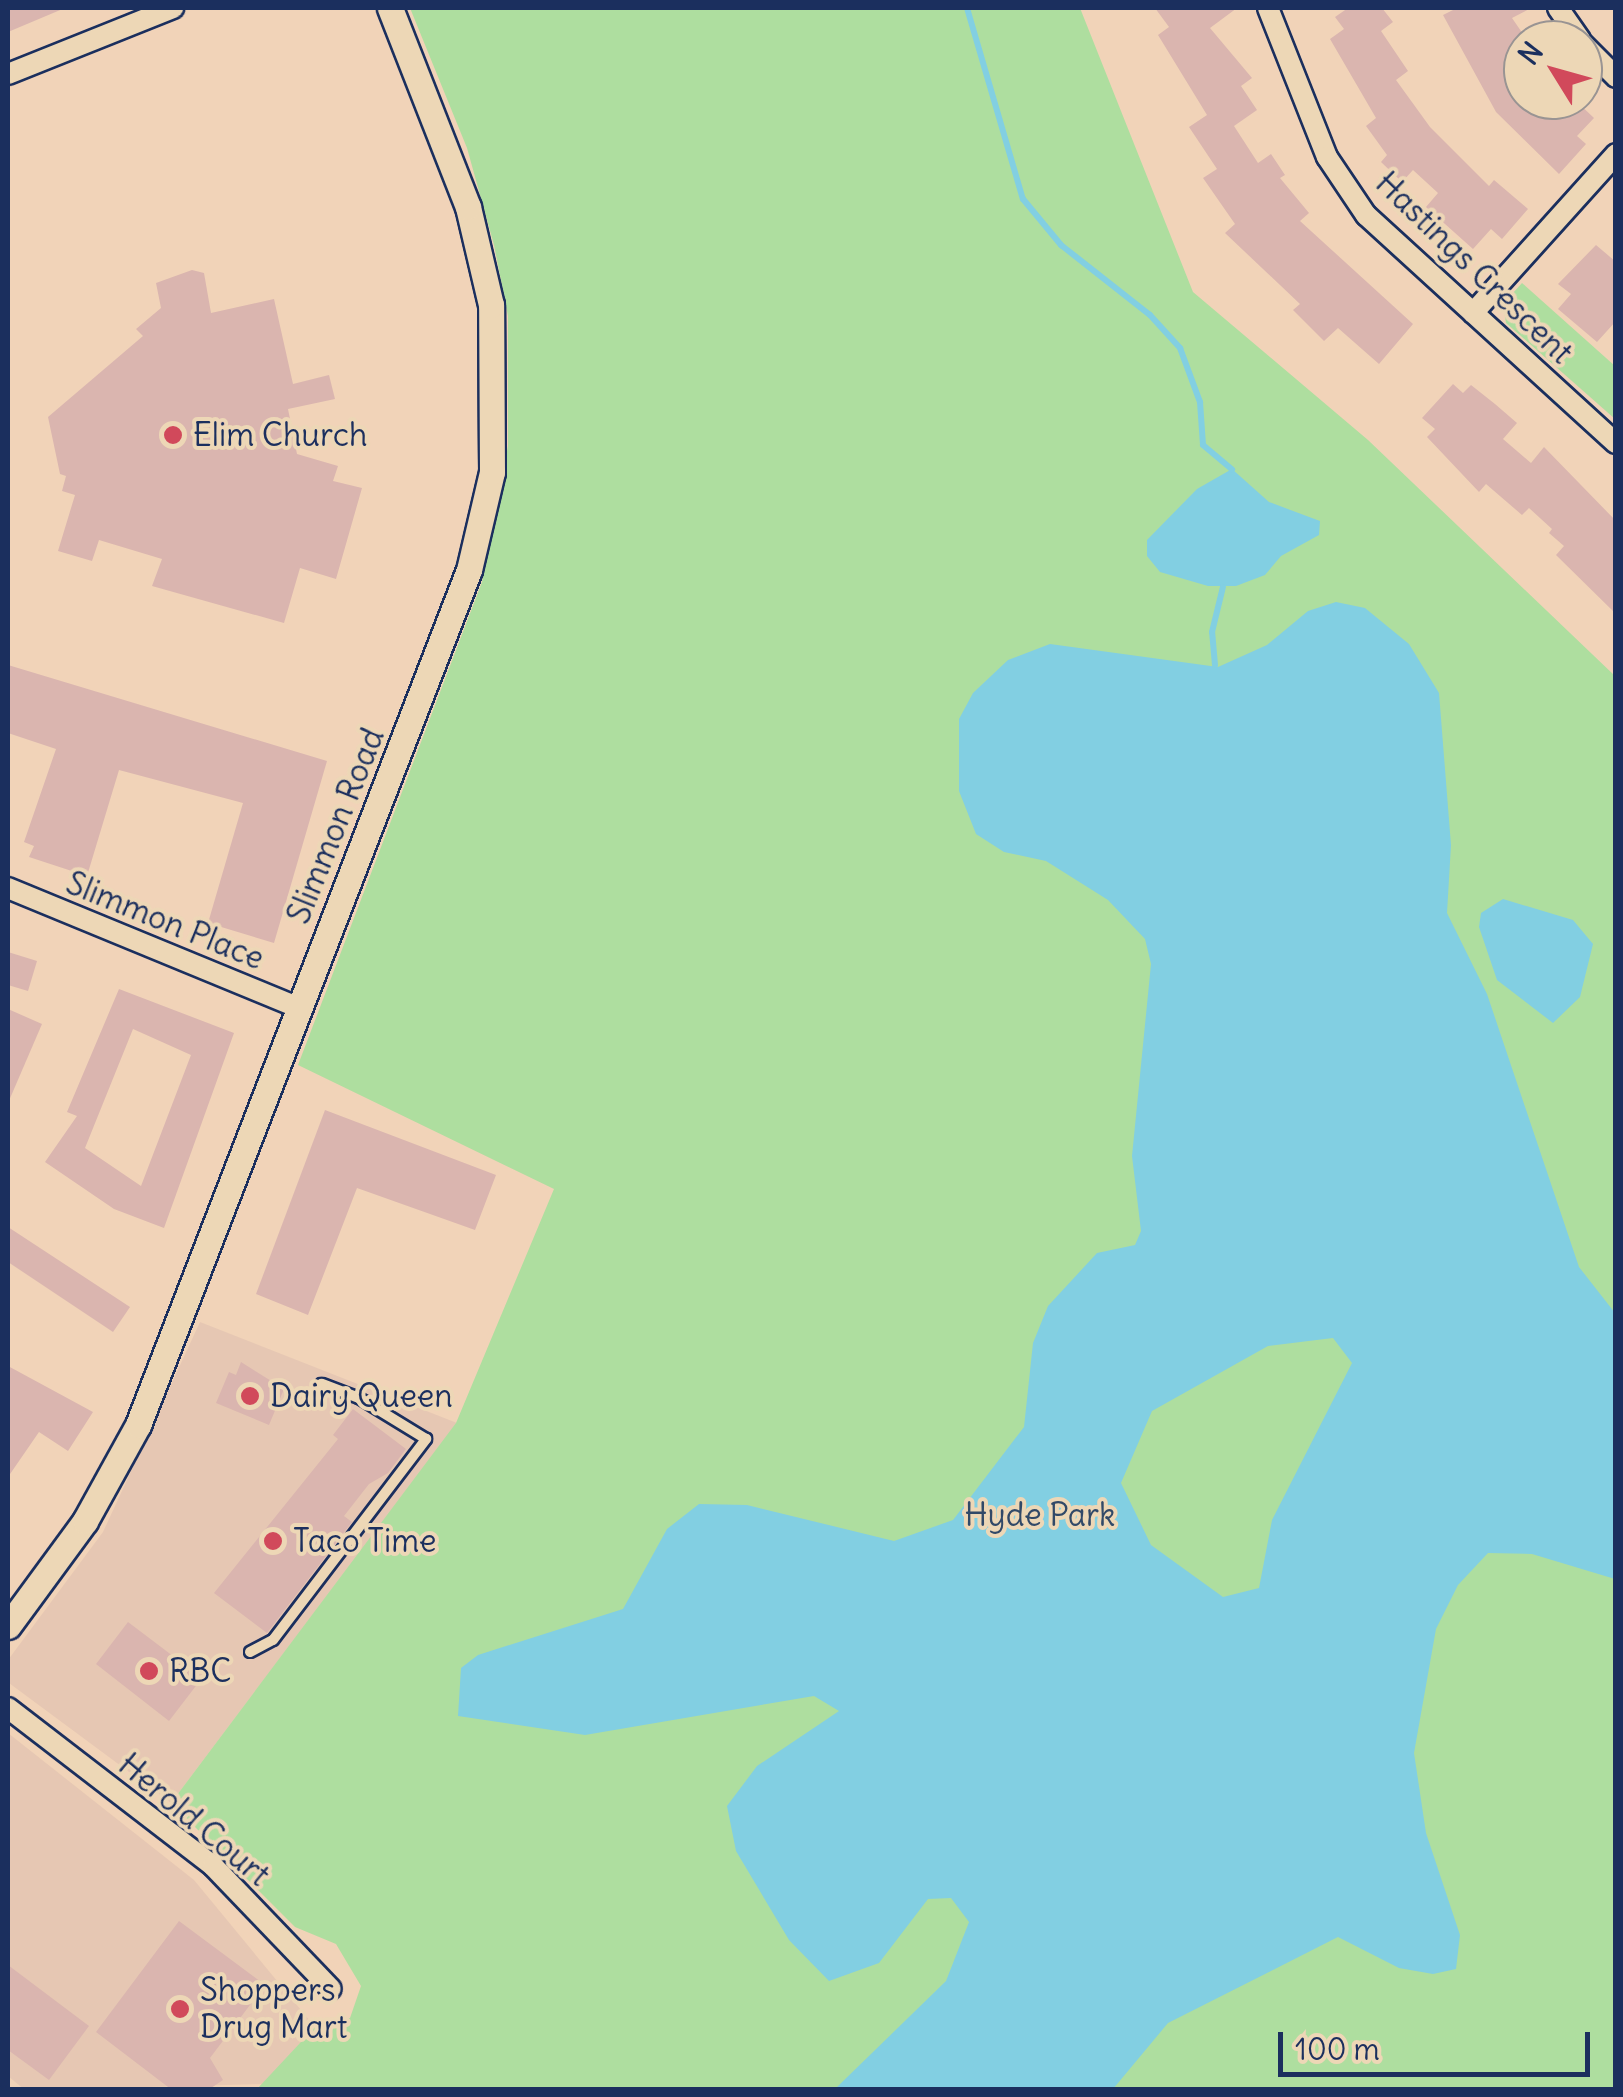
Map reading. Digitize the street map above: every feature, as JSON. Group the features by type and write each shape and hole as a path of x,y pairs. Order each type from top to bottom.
{"street":[{"path":"8,74 173,8"},
{"name":"Slimmon Road","path":"8,1626 85,1521 138,1425 470,570 492,472 490,305 468,207 390,8"},
{"name":"Hastings Crescent","path":"1268,8 1327,157 1366,215 1616,443"},
{"path":"1474,313 1616,154"},
{"name":"Slimmon Place","path":"8,888 299,1008"},
{"name":"Herold Court","path":"8,1708 212,1866 331,1989"}],"lane":[{"path":"250,1652 273,1640 426,1439 359,1398 322,1384"}],"shaded area":[{"path":"200,1322 457,1423 171,1803 9,1683 8,1660 103,1532"},
{"path":"8,1733 194,1880 315,2027 266,2084 25,2090 8,2076"}],"green space":[{"name":"Hyde Park","path":"410,8 1080,8 1193,292 1368,440 1615,676 1615,2089 257,2089 315,2027 350,2018 361,1986 336,1944 295,1927 171,1803 456,1423 554,1189 298,1065 482,582 508,446 508,316 494,245 467,148"},
{"path":"1522,283 1615,366 1615,419 1506,323 1503,304"}],"water":[{"path":"1232,469 1269,502 1320,521 1319,535 1281,556 1265,575 1236,586 1208,586 1160,572 1147,556 1147,540 1197,489"},
{"path":"1336,602 1365,608 1409,644 1439,693 1451,845 1447,913 1487,994 1579,1267 1615,1313 1615,1579 1532,1554 1488,1553 1458,1585 1436,1629 1414,1753 1426,1833 1460,1935 1456,1969 1433,1974 1399,1968 1338,1937 1168,2023 1113,2089 835,2089 946,1981 969,1922 951,1898 928,1899 879,1963 829,1981 789,1940 736,1851 727,1806 757,1766 839,1711 814,1696 585,1735 458,1716 461,1668 478,1655 623,1609 667,1529 699,1504 747,1505 894,1541 953,1520 1024,1427 1033,1343 1048,1306 1097,1253 1135,1245 1141,1231 1132,1156 1151,964 1145,939 1108,900 1046,861 1004,852 976,834 959,791 959,719 973,693 1008,660 1050,644 1218,667 1267,645 1308,611","holes":["1333,1338 1352,1363 1272,1520 1259,1588 1223,1597 1151,1545 1121,1483 1152,1411 1268,1346"]},
{"path":"1503,899 1573,920 1593,944 1580,997 1553,1023 1497,980 1479,927 1481,913"}],"building":[{"path":"8,8 65,8 8,32"},
{"path":"1155,8 1237,8 1210,28 1252,78 1241,86 1257,110 1234,126 1258,163 1271,154 1285,175 1280,178 1309,213 1300,221 1413,324 1379,364 1338,328 1324,341 1293,310 1300,304 1225,233 1235,224 1203,178 1217,169 1189,127 1207,115 1158,35 1169,27"},
{"path":"1348,8 1382,8 1393,22 1381,31 1408,71 1396,80 1430,127 1489,186 1494,180 1528,209 1502,239 1491,229 1473,249 1426,207 1438,193 1413,170 1402,182 1381,162 1387,155 1366,126 1376,118 1330,39 1344,29 1335,17"},
{"path":"1457,8 1531,8 1513,20 1503,20 1503,119 1496,112 1443,15"},
{"path":"1504,120 1592,120 1577,136 1586,144 1559,174"},
{"path":"1596,245 1616,262 1616,321 1597,342 1558,309 1571,294 1558,284"},
{"name":"Elim Church","path":"192,270 204,273 211,313 274,299 293,384 329,375 335,399 288,409 297,454 338,466 333,481 362,488 336,579 300,568 284,623 152,586 162,559 99,540 92,561 58,551 75,495 62,491 66,476 60,474 48,417 143,336 136,329 161,308 156,283"},
{"path":"1453,384 1463,393 1471,385 1495,404 1517,423 1503,439 1531,463 1544,447 1616,521 1616,614 1556,555 1564,546 1549,533 1552,529 1529,508 1522,515 1486,484 1479,492 1427,437 1435,429 1422,418"},
{"path":"8,665 327,761 274,943 208,923 243,803 119,770 87,876 29,857 34,846 24,842 56,749 8,733"},
{"path":"8,952 37,961 28,991 8,985"},
{"path":"119,989 234,1033 164,1228 114,1209 45,1162 77,1116 67,1112","holes":["133,1029 191,1055 141,1186 85,1148"]},
{"path":"8,1009 42,1024 8,1103"},
{"path":"325,1110 496,1175 475,1230 357,1188 308,1315 256,1294"},
{"path":"8,1227 130,1307 113,1332 8,1262"},
{"name":"Dairy Queen","path":"241,1362 284,1389 269,1425 216,1403 229,1372 236,1375"},
{"path":"8,1366 93,1412 68,1451 39,1432 8,1477"},
{"path":"353,1409 406,1449 388,1473 369,1484 344,1516 352,1522 267,1633 214,1593 338,1439 333,1435"},
{"name":"RBC","path":"128,1622 202,1678 169,1721 96,1664"},
{"name":"Shoppers Drug Mart","path":"179,1921 265,1985 210,2058 223,2080 208,2090 172,2090 96,2032"},
{"path":"8,1965 89,2026 49,2080 8,2050"}],"waterway":[{"path":"967,8 1023,199 1061,245 1150,315 1180,348 1200,402 1203,445 1232,469"},
{"path":"1215,665 1212,632 1223,587"}],"place":[{"name":"Elim Church","path":"173,435"},
{"name":"Dairy Queen","path":"250,1396"},
{"name":"Taco Time","path":"273,1541"},
{"name":"RBC","path":"149,1671"},
{"name":"Shoppers Drug Mart","path":"180,2009"}]}
